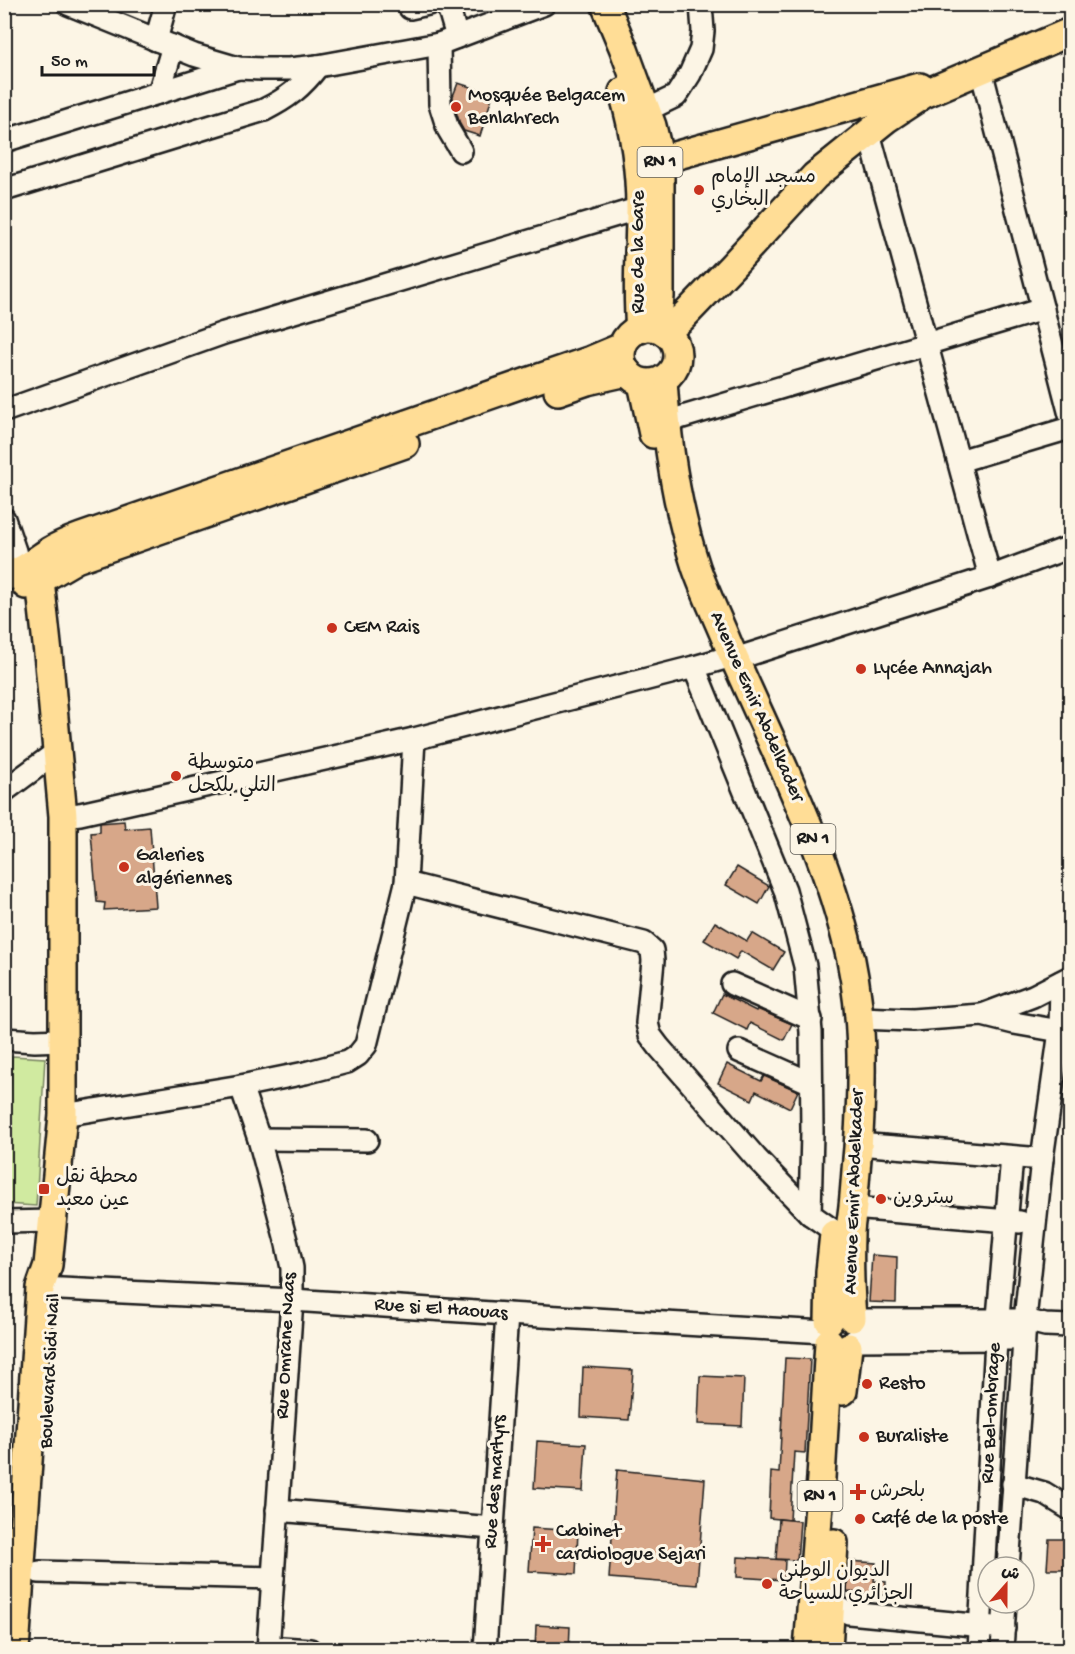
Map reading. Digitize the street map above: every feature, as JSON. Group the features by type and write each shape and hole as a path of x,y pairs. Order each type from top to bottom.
{"main road":[{"name":"Rue de la Gare","path":"588,4 619,75 632,122 638,159 640,208 638,306 649,354"},
{"name":"Rue de la Gare","path":"605,4 647,110 660,160 660,297 649,354"},
{"path":"49,1280 63,1115 63,816 58,751 21,577 65,543 81,537 591,360 649,354 815,176 886,118 924,94 1071,32"},
{"path":"660,160 981,70"},
{"name":"Avenue Emir Abdelkader","path":"649,354 666,422 677,497 696,568 820,901 832,946 843,1019 842,1141 846,1224"},
{"name":"Avenue Emir Abdelkader","path":"649,354 667,514 693,589 789,781 815,843 847,940 859,1018 858,1144 846,1224 830,1272 841,1331 841,1412 827,1611 828,1650"},
{"name":"Boulevard Sidi Nail","path":"15,1650 11,1607 14,1536 49,1280"},
{"name":"Boulevard Sidi Nail","path":"34,1650 39,1572 49,1280"},
{"name":"Avenue Emir Abdelkader","path":"808,1650 827,1611"}],"street":[{"path":"68,4 194,55 238,68 289,69 318,66 448,41 544,4"},
{"path":"159,93 166,4"},
{"path":"444,4 450,13 440,104 448,129 461,151"},
{"path":"647,110 676,96 690,74 701,49 703,31 701,4"},
{"path":"4,190 264,110 295,92 318,66"},
{"path":"4,141 238,68"},
{"path":"981,70 1071,416"},
{"path":"869,133 990,577"},
{"path":"4,411 224,333 640,208"},
{"path":"666,422 1043,309"},
{"path":"959,461 1071,428"},
{"path":"4,519 21,577"},
{"path":"63,816 414,739 728,659 990,577 1071,547"},
{"path":"694,668 785,890 805,966 810,1019 810,1214"},
{"path":"63,1115 241,1086 305,1073 347,1062 358,1055 366,1045 406,883 414,739"},
{"path":"5,792 58,751"},
{"path":"406,883 644,943 652,950 653,961 647,1023 650,1035 756,1158 810,1214 846,1224 1006,1221 1036,1223"},
{"path":"859,1018 912,1020 982,1015 1033,996 1066,980"},
{"name":"Rue Bel-ombrage","path":"1009,1555 1024,1329 1042,1159 1066,980"},
{"path":"732,984 810,1019"},
{"path":"982,1015 1060,1031"},
{"path":"4,1039 63,1040"},
{"path":"739,1051 811,1083"},
{"name":"Rue Omrane Naas","path":"241,1086 259,1139 292,1268 292,1300 268,1648"},
{"path":"259,1139 366,1140"},
{"path":"858,1144 1042,1159"},
{"name":"Rue Bel-ombrage","path":"979,1650 997,1330 1012,1157"},
{"path":"4,1222 53,1221"},
{"name":"Rue si El Haouas","path":"49,1280 292,1300 507,1314 841,1331 1024,1329"},
{"name":"Rue des martyrs","path":"484,1650 507,1314"},
{"path":"1024,1329 1046,1325 1071,1326"},
{"path":"1013,1484 1044,1493 1071,1509"},
{"path":"277,1510 493,1528"},
{"path":"39,1572 273,1578"},
{"path":"827,1611 1004,1628"},
{"path":"1002,1650 1005,1615"},
{"path":"268,1648 310,1650"}],"green space":[{"path":"12,1056 45,1058 36,1206 5,1204"}],"building":[{"path":"458,83 493,94 480,136 464,131 460,124 453,102"},
{"name":"Galeries algériennes","path":"124,821 125,829 150,827 156,907 104,910 105,903 97,902 91,833 100,832 100,823"},
{"path":"737,867 769,886 759,904 726,885"},
{"path":"715,922 747,941 752,933 784,952 773,970 741,951 736,959 704,940"},
{"path":"722,994 756,1011 757,1009 792,1024 784,1040 750,1023 747,1030 713,1013"},
{"path":"727,1064 761,1081 764,1076 798,1091 790,1108 756,1091 752,1100 718,1083"},
{"path":"872,1255 897,1257 896,1303 869,1302"},
{"path":"785,1358 810,1359 805,1453 794,1452 790,1520 769,1518 771,1472 779,1473"},
{"path":"583,1367 633,1370 629,1420 581,1417"},
{"path":"700,1376 744,1378 742,1426 698,1424"},
{"path":"537,1441 586,1444 583,1491 534,1488"},
{"path":"617,1470 705,1479 697,1585 609,1578"},
{"path":"779,1519 800,1521 797,1560 776,1559"},
{"path":"532,1528 578,1531 576,1574 529,1571"},
{"path":"1049,1539 1071,1539 1071,1569 1047,1569"},
{"path":"738,1557 785,1560 784,1580 737,1577"},
{"path":"849,1561 876,1563 874,1581 886,1582 885,1595 847,1592"},
{"path":"536,1625 570,1627 569,1650 535,1650"}],"place":[{"name":"Mosquée Belgacem Benlahrech","path":"456,107"},
{"name":"مسجد الإمام البخاري","path":"699,190"},
{"name":"CEM Rais","path":"332,628"},
{"name":"Lycée Annajah","path":"861,669"},
{"name":"متوسطة التلي بلكحل","path":"176,776"},
{"name":"Galeries algériennes","path":"124,867"},
{"name":"محطة نقل عين معبد","path":"44,1189"},
{"name":"ستروين","path":"881,1199"},
{"name":"Resto","path":"867,1384"},
{"name":"Buraliste","path":"864,1437"},
{"name":"بلحرش","path":"858,1492"},
{"name":"Café de la poste","path":"860,1519"},
{"name":"Cabinet cardiologue Sejari","path":"543,1544"},
{"name":"الديوان الوطني الجزائري للسياحة","path":"767,1584"}]}
